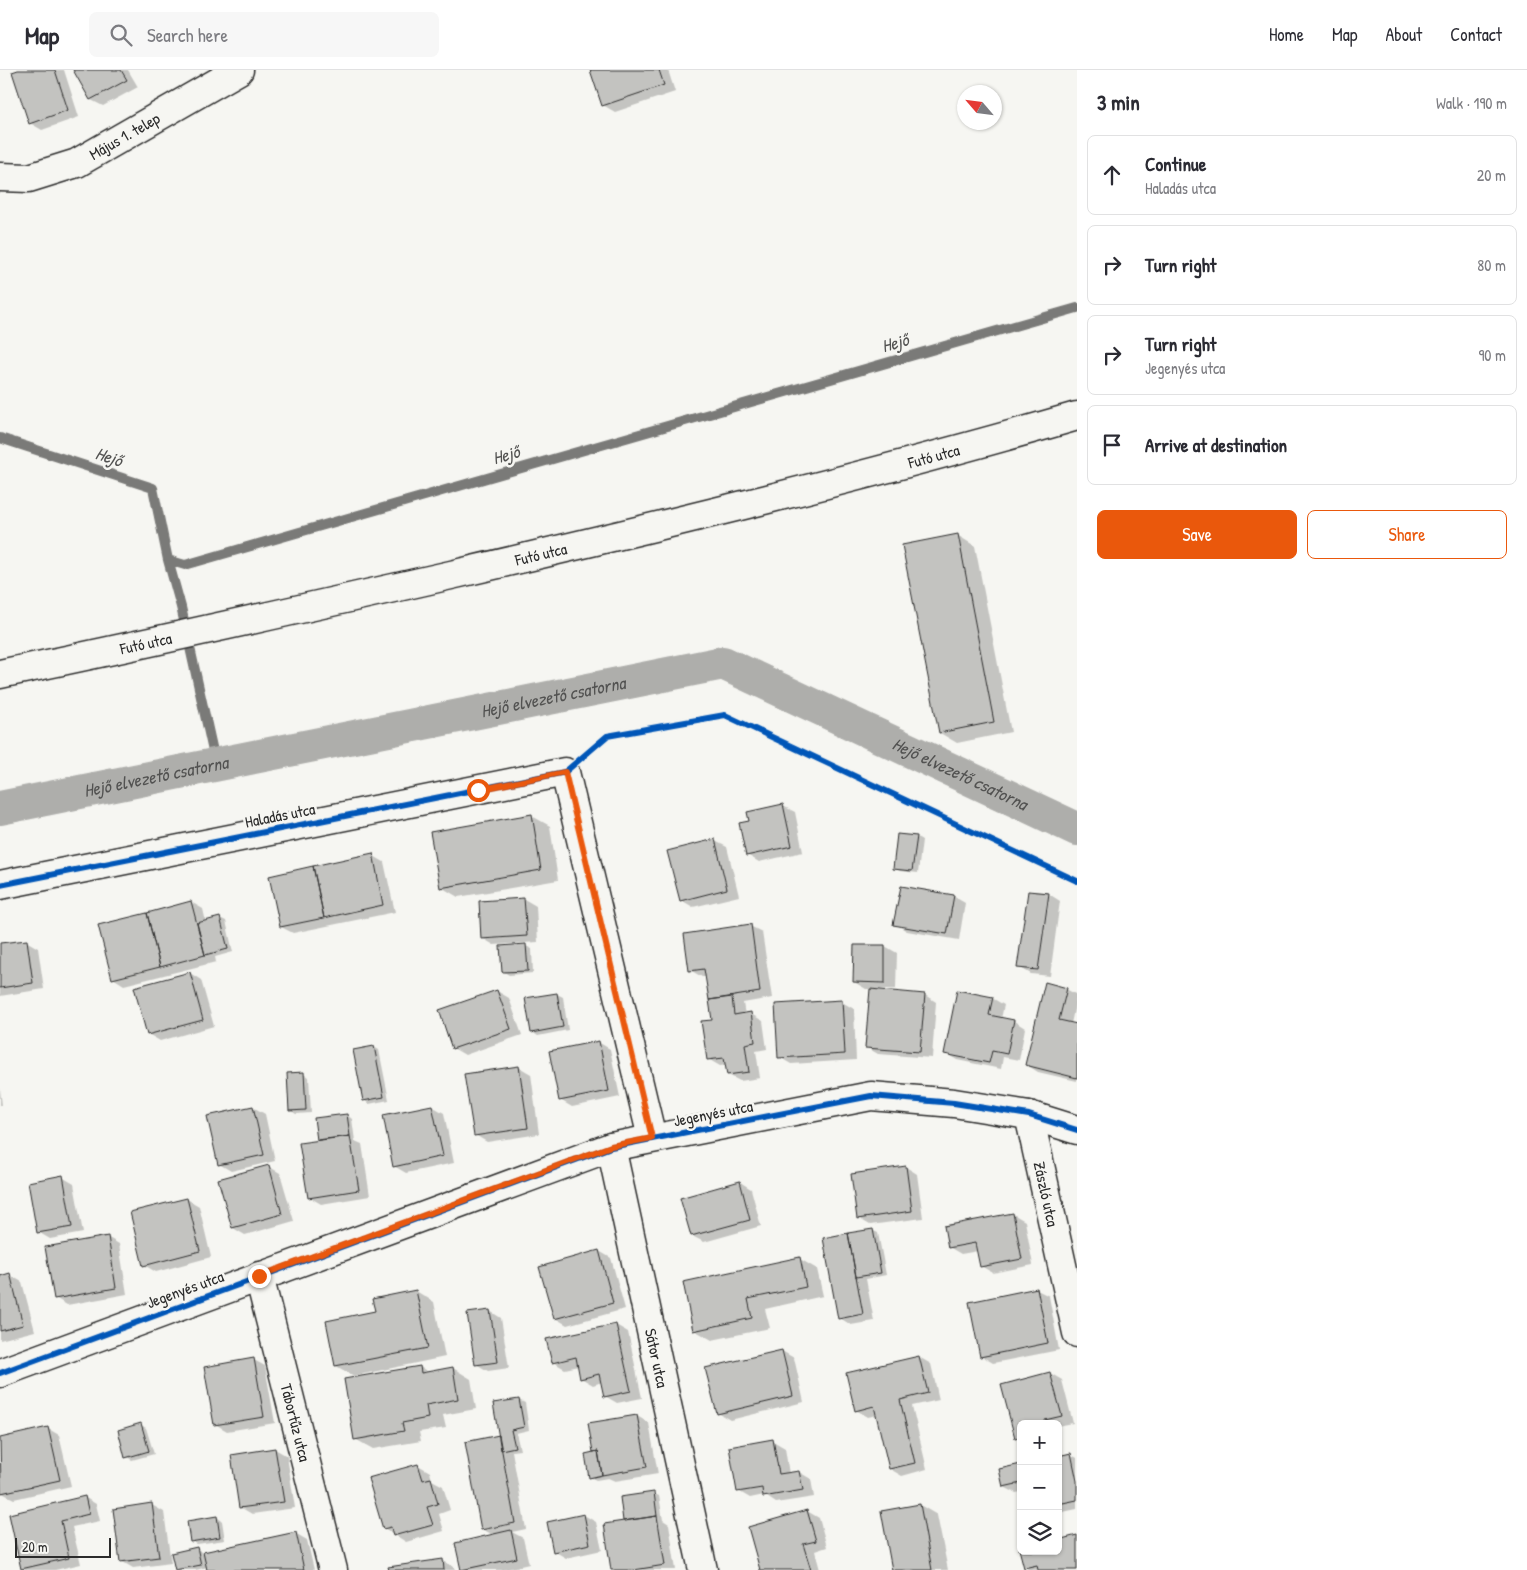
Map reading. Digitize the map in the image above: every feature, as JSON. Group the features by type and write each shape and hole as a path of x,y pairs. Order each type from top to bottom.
{"street":[{"name":"Május 1. telep","path":"0,177 29,178 77,163 239,70"},
{"name":"Futó utca","path":"0,674 184,636 599,541 963,449 1077,416"},
{"name":"Haladás utca","path":"0,885 565,772 652,1138"},
{"name":"Jegenyés utca","path":"0,1372 611,1146 871,1096 954,1103 1029,1115 1077,1130"},
{"name":"Zászló utca","path":"1029,1115 1077,1333"},
{"name":"Sátor utca","path":"611,1146 703,1570"},
{"name":"Tábortűz utca","path":"259,1276 333,1570"}],"building":[{"path":"18,70 55,70 68,110 29,124 12,72"},
{"path":"73,70 121,70 127,80 90,100"},
{"path":"590,70 659,70 664,85 602,106"},
{"path":"958,534 994,722 939,733 902,545"},
{"path":"783,804 792,846 746,856 739,823 749,821 747,812"},
{"path":"532,814 541,870 440,888 430,832"},
{"path":"897,834 917,836 912,871 893,869"},
{"path":"715,839 727,889 680,901 667,851"},
{"path":"373,853 383,905 324,918 313,866"},
{"path":"313,866 324,918 280,927 269,876"},
{"path":"901,886 954,895 947,934 893,925"},
{"path":"1028,891 1049,893 1038,970 1017,968"},
{"path":"524,898 527,936 481,939 479,901"},
{"path":"191,901 205,955 160,967 147,913"},
{"path":"147,913 160,967 112,979 98,925"},
{"path":"220,917 228,949 205,955 197,923"},
{"path":"751,924 760,992 709,1000 704,969 689,971 684,934"},
{"path":"27,940 33,983 0,988 0,943"},
{"path":"526,944 528,971 502,972 500,946"},
{"path":"854,945 885,945 885,983 853,982"},
{"path":"190,972 203,1020 147,1035 134,987"},
{"path":"1045,982 1067,988 1059,1020 1077,1024 1077,1078 1025,1065"},
{"path":"870,989 925,994 920,1052 865,1048"},
{"path":"497,990 511,1029 452,1049 439,1010"},
{"path":"957,990 993,997 989,1015 1014,1020 1007,1054 992,1051 989,1063 944,1054"},
{"path":"557,993 563,1027 531,1033 525,998"},
{"path":"732,997 734,1015 751,1012 755,1042 745,1044 749,1072 727,1075 724,1058 707,1060 701,1021 712,1020 709,1000"},
{"path":"842,1000 845,1054 778,1058 775,1004"},
{"path":"599,1041 609,1091 559,1101 549,1051"},
{"path":"374,1046 384,1097 363,1101 353,1050"},
{"path":"519,1066 528,1128 474,1136 464,1074"},
{"path":"304,1072 306,1110 289,1111 287,1073"},
{"path":"432,1105 443,1156 393,1167 383,1115"},
{"path":"253,1106 264,1155 218,1165 207,1116"},
{"path":"347,1114 350,1136 317,1140 314,1118"},
{"path":"350,1136 359,1190 308,1198 299,1143"},
{"path":"269,1165 282,1214 232,1228 218,1179"},
{"path":"906,1166 912,1211 857,1219 851,1174"},
{"path":"63,1175 72,1227 37,1233 28,1182"},
{"path":"740,1181 750,1220 691,1236 680,1198"},
{"path":"187,1198 200,1251 143,1266 130,1212"},
{"path":"1013,1213 1022,1259 980,1267 975,1243 948,1248 944,1226"},
{"path":"873,1229 881,1273 856,1277 848,1233"},
{"path":"848,1233 863,1314 838,1319 823,1238"},
{"path":"108,1236 116,1288 54,1299 45,1247"},
{"path":"599,1250 613,1303 554,1319 539,1267"},
{"path":"800,1257 806,1287 748,1299 752,1318 693,1331 683,1282"},
{"path":"10,1273 23,1325 0,1331 0,1276"},
{"path":"1037,1288 1048,1343 980,1357 969,1302"},
{"path":"416,1290 428,1348 335,1366 326,1321 375,1311 372,1299"},
{"path":"490,1310 498,1362 475,1365 467,1313"},
{"path":"616,1324 631,1391 604,1397 599,1374 580,1379 576,1357 552,1363 546,1339"},
{"path":"782,1350 793,1396 717,1414 705,1368"},
{"path":"919,1356 928,1393 900,1400 915,1463 889,1469 874,1406 855,1411 846,1373"},
{"path":"254,1358 264,1417 214,1425 204,1367"},
{"path":"420,1366 421,1373 453,1367 458,1399 426,1405 428,1418 402,1423 404,1431 354,1440 344,1379"},
{"path":"1050,1372 1062,1416 1045,1420 1017,1420 1017,1438 1015,1438 1001,1385"},
{"path":"519,1399 524,1427 511,1430 515,1447 501,1450 493,1403"},
{"path":"637,1415 647,1467 602,1475 598,1451 593,1452 588,1423"},
{"path":"141,1423 149,1451 125,1458 118,1430"},
{"path":"48,1427 60,1480 1,1493 0,1438"},
{"path":"499,1435 515,1523 481,1530 465,1442"},
{"path":"773,1439 779,1474 799,1471 803,1490 763,1497 762,1488 737,1492 729,1447"},
{"path":"275,1448 284,1502 239,1508 231,1455"},
{"path":"598,1451 602,1475 589,1478 585,1454"},
{"path":"1071,1453 1077,1481 1077,1500 1062,1503 1062,1465 1062,1455"},
{"path":"418,1464 423,1480 431,1478 438,1504 427,1507 433,1525 393,1536 391,1527 383,1529 368,1478"},
{"path":"1017,1465 1017,1484 1003,1487 999,1469"},
{"path":"654,1492 657,1516 623,1521 620,1497"},
{"path":"85,1496 89,1514 61,1521 69,1558 21,1569 9,1514"},
{"path":"152,1503 159,1557 120,1562 113,1509"},
{"path":"920,1504 932,1570 892,1570 881,1511"},
{"path":"807,1510 816,1541 803,1544 811,1570 760,1570 748,1527"},
{"path":"584,1514 590,1544 553,1552 547,1522"},
{"path":"217,1516 220,1537 190,1542 187,1521"},
{"path":"657,1516 665,1565 634,1570 611,1570 604,1524"},
{"path":"511,1530 517,1558 461,1570 455,1543"},
{"path":"296,1532 304,1570 207,1570 203,1552"},
{"path":"1077,1535 1077,1570 1038,1570 1037,1565 1024,1568 1021,1555 1062,1555 1062,1539"},
{"path":"197,1547 201,1565 175,1570 171,1553"},
{"path":"443,1559 444,1570 389,1570 388,1567"}],"waterway":[{"name":"Hejő","path":"0,438 153,488 168,560 185,565 1077,308"},
{"path":"168,560 181,607 216,765"},
{"name":"Hejő elvezető csatorna","path":"0,808 723,663 1077,829"}],"cycle path":[{"path":"0,885 565,772 607,736 725,715 1077,881"},
{"path":"0,1373 611,1147 871,1096 954,1103 1029,1115 1077,1130"}],"route":[{"path":"259,1276 611,1146 652,1138 565,772 478,790"}]}
